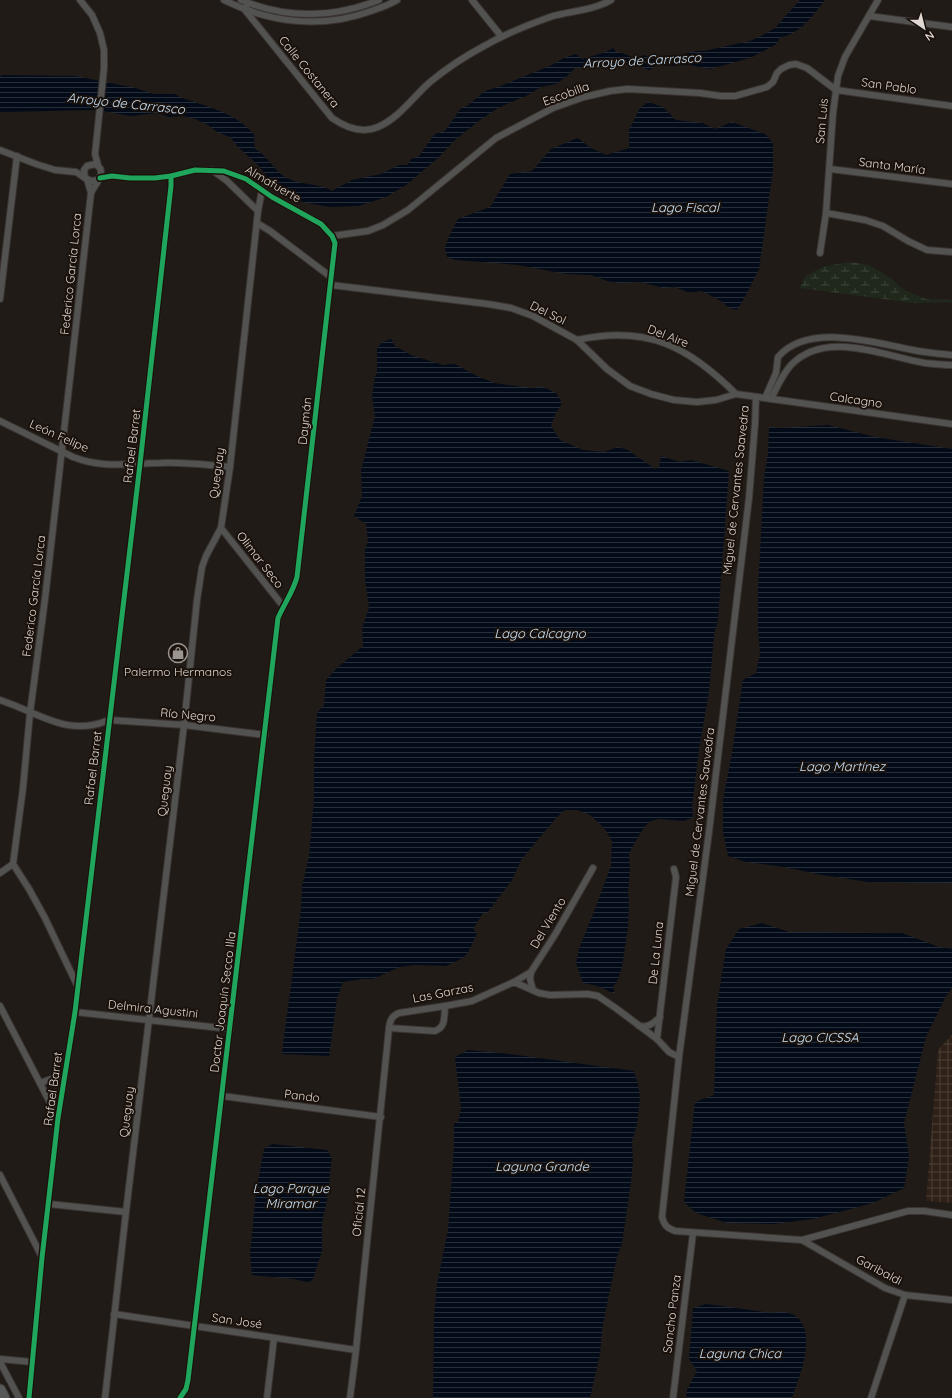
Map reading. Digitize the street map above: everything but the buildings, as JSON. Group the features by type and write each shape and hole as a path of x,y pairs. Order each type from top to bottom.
{"highway":[{"path":"0,1390 4,1398"}],"street":[{"path":"0,150 55,170 76,172 91,181 99,179 102,172 95,154 104,68 104,50 100,33 92,15 80,0"},
{"path":"224,0 245,10 268,17 313,22 348,18 381,2"},
{"path":"241,0 276,12 305,15 347,11 381,2 396,0"},
{"path":"472,0 501,36 552,16 592,7 609,1"},
{"path":"591,0 592,7"},
{"name":"San Luis","path":"820,253 826,213 833,113 838,76 845,57 878,0"},
{"path":"245,10 248,3"},
{"name":"Calle Costanera","path":"245,10 332,118 346,126 362,130 375,128 393,119 432,81 477,49 501,36"},
{"path":"869,16 952,26"},
{"name":"Escobilla","path":"332,236 368,230 383,225 408,210 496,138 553,108 584,97 610,91 628,89 735,96 767,87 773,82 776,73 781,68 796,64 807,68 826,83"},
{"name":"San Pablo","path":"826,83 836,90 952,106"},
{"path":"86,178 84,173 95,154"},
{"path":"0,299 17,156"},
{"path":"76,172 87,166 99,166 112,176"},
{"name":"Santa María","path":"830,169 952,184"},
{"name":"Almafuerte","path":"99,179 112,176 155,178 195,170 224,171 253,183 262,190 321,224 332,236"},
{"name":"Almafuerte","path":"212,170 226,180 258,211"},
{"name":"Rafael Barret","path":"32,1362 58,1118 75,1012 140,464 171,176"},
{"name":"Federico García Lorca","path":"86,178 91,193"},
{"name":"Federico García Lorca","path":"13,864 91,193 99,179"},
{"name":"Queguay","path":"105,1398 150,1020 197,600 202,567 206,556 221,528 230,468 258,211 262,190"},
{"path":"826,213 864,220 884,226 908,241 927,250 952,252"},
{"path":"257,223 270,230 331,277"},
{"name":"Daymán","path":"283,606 294,588 298,577 335,250 335,243 332,236"},
{"name":"Del Sol","path":"330,285 500,306 533,316 577,340 607,369 630,386 651,394 674,400 697,402 716,400 736,394"},
{"name":"Del Aire","path":"577,340 598,335 635,335 656,340 701,363 715,373 736,394"},
{"path":"768,399 776,373 778,358 783,351 791,346 812,338 852,338 938,354 952,355"},
{"path":"852,338 852,347"},
{"path":"768,399 792,364 815,350 852,347 882,352 924,363 952,365"},
{"path":"937,364 938,354"},
{"name":"Calcagno","path":"736,394 952,424"},
{"name":"Miguel de Cervantes Saavedra","path":"693,1233 675,1231 667,1228 662,1217 679,1057 709,832 749,498 756,397"},
{"name":"León Felipe","path":"0,421 61,451 85,461 98,464 125,465 174,462 230,468"},
{"name":"Olimar Seco","path":"221,528 283,606"},
{"name":"Doctor Joaquín Secco Illa","path":"180,1398 186,1389 188,1380 278,618 283,606"},
{"name":"Río Negro","path":"0,700 30,713 56,722 71,725 96,725 109,720 184,725 265,735"},
{"path":"0,873 13,864 45,918 68,969 77,985"},
{"name":"Del Viento","path":"531,972 556,933 593,868"},
{"name":"De La Luna","path":"657,1039 676,877 674,869"},
{"path":"68,969 71,971 79,969"},
{"path":"531,972 530,979 533,990"},
{"name":"Las Garzas","path":"389,1028 390,1021 395,1014 472,1001 514,982 531,972"},
{"path":"514,982 550,995 588,994 598,996 617,1008 657,1039 669,1052 679,1057"},
{"path":"0,1006 58,1118"},
{"path":"389,1028 435,1031 441,1029 444,1024 445,1006"},
{"name":"Delmira Agustini","path":"75,1012 230,1029"},
{"path":"639,1026 643,1027 649,1025 660,1017"},
{"name":"Oficial 12","path":"350,1398 389,1028"},
{"path":"40,1083 65,1074"},
{"name":"Pando","path":"222,1096 380,1117"},
{"path":"0,1175 42,1258"},
{"path":"49,1204 126,1212"},
{"path":"693,1233 802,1240 908,1211 924,1211 952,1215"},
{"name":"Sancho Panza","path":"673,1398 693,1233"},
{"name":"Garibaldi","path":"802,1240 884,1288 905,1295 952,1300"},
{"path":"871,1398 905,1295"},
{"name":"San José","path":"114,1314 356,1350"},
{"path":"267,1398 274,1338"},
{"path":"0,1360 32,1362 29,1398"},
{"path":"0,1360 19,1398"}],"shaded area":[{"path":"952,1035 952,1203 926,1201 938,1050"}],"green space":[{"path":"376,4 377,6 345,15 314,18 282,16 249,8 251,6 276,13 358,10"},
{"path":"850,262 869,265 891,278 904,290 926,299 952,300 952,303 913,303 800,288 805,276 825,266"}],"water":[{"name":"Arroyo de Carrasco","path":"800,0 825,0 801,28 781,37 775,45 750,58 710,69 690,65 667,66 658,64 650,70 632,64 575,68 556,84 541,87 528,95 498,108 456,139 438,158 406,185 386,197 359,206 330,207 292,199 278,193 260,167 238,147 230,137 217,132 208,125 195,119 184,116 169,117 158,113 130,116 98,110 0,112 0,76 3,75 75,76 136,88 153,94 175,94 220,111 240,121 255,136 255,149 260,152 282,175 298,182 323,187 332,191 352,180 381,174 399,165 407,165 411,159 419,156 435,134 445,131 461,108 467,106 485,91 552,65 564,58 576,54 582,59 606,52 613,48 616,52 635,58 644,55 652,59 672,58 692,52 704,51 750,41 775,28"},
{"name":"Lago Fiscal","path":"648,102 663,107 676,120 703,123 715,129 732,122 765,134 773,143 773,170 759,269 737,310 729,308 721,301 702,291 687,292 675,287 663,288 641,282 620,283 607,281 591,275 566,274 518,265 456,260 447,257 445,248 449,236 458,219 490,207 510,174 532,171 551,149 578,138 591,148 606,155 629,148 629,130 640,108"},
{"name":"Lago Calcagno","path":"391,339 395,346 411,355 443,365 455,364 494,383 531,388 543,387 557,394 562,403 551,426 560,440 583,450 604,452 618,447 628,450 655,469 659,467 661,456 680,462 691,460 729,471 718,619 714,635 709,692 699,749 692,807 693,818 683,821 659,819 651,821 645,826 629,853 630,869 628,927 622,967 618,979 613,987 615,993 598,986 583,983 576,963 579,949 611,866 612,841 604,828 590,815 577,810 565,810 556,818 521,860 512,880 487,913 483,913 473,929 477,933 468,953 461,959 446,966 414,965 400,967 373,979 343,982 337,999 329,1056 282,1054 301,909 302,886 309,857 314,799 314,762 317,713 324,705 326,680 337,668 363,646 362,628 369,608 365,579 365,548 368,542 366,524 354,516 362,496 361,470 375,416 372,396 377,373 377,348 383,342"},
{"name":"Lago Martínez","path":"828,425 875,437 952,449 952,883 868,882 784,867 746,862 728,856 723,832 723,800 743,680 756,673 760,654 758,629 758,590 764,478 768,453 769,427 783,428"},
{"name":"Lago CICSSA","path":"762,923 789,932 902,933 939,947 952,949 952,988 945,998 926,1037 904,1123 909,1157 904,1188 873,1203 813,1219 773,1224 727,1223 696,1213 684,1202 695,1102 714,1095 717,1005 726,949 739,929"},
{"name":"Laguna Grande","path":"468,1050 510,1054 634,1071 640,1097 637,1124 632,1141 633,1162 631,1182 622,1243 617,1257 607,1304 602,1330 600,1354 590,1398 433,1398 434,1317 437,1284 448,1230 454,1123 458,1122 461,1109 455,1057"},
{"name":"Lago Parque Miramar","path":"272,1144 327,1150 332,1158 327,1200 322,1223 322,1251 311,1281 307,1282 294,1279 252,1275 250,1255 256,1192 264,1149"},
{"name":"Laguna Chica","path":"706,1304 768,1312 786,1312 794,1315 801,1322 805,1331 805,1355 799,1379 792,1398 686,1398 687,1390 697,1371 689,1359 693,1308"}],"cycle path":[{"path":"100,178 112,176 155,178 195,170 224,171 246,179 272,197 321,224 332,236 335,243 297,577 278,618 188,1380 186,1389 180,1398"},
{"path":"29,1398 42,1258 58,1118 75,1012 140,464 171,176"}],"place":[{"name":"Palermo Hermanos","path":"178,653"}]}
